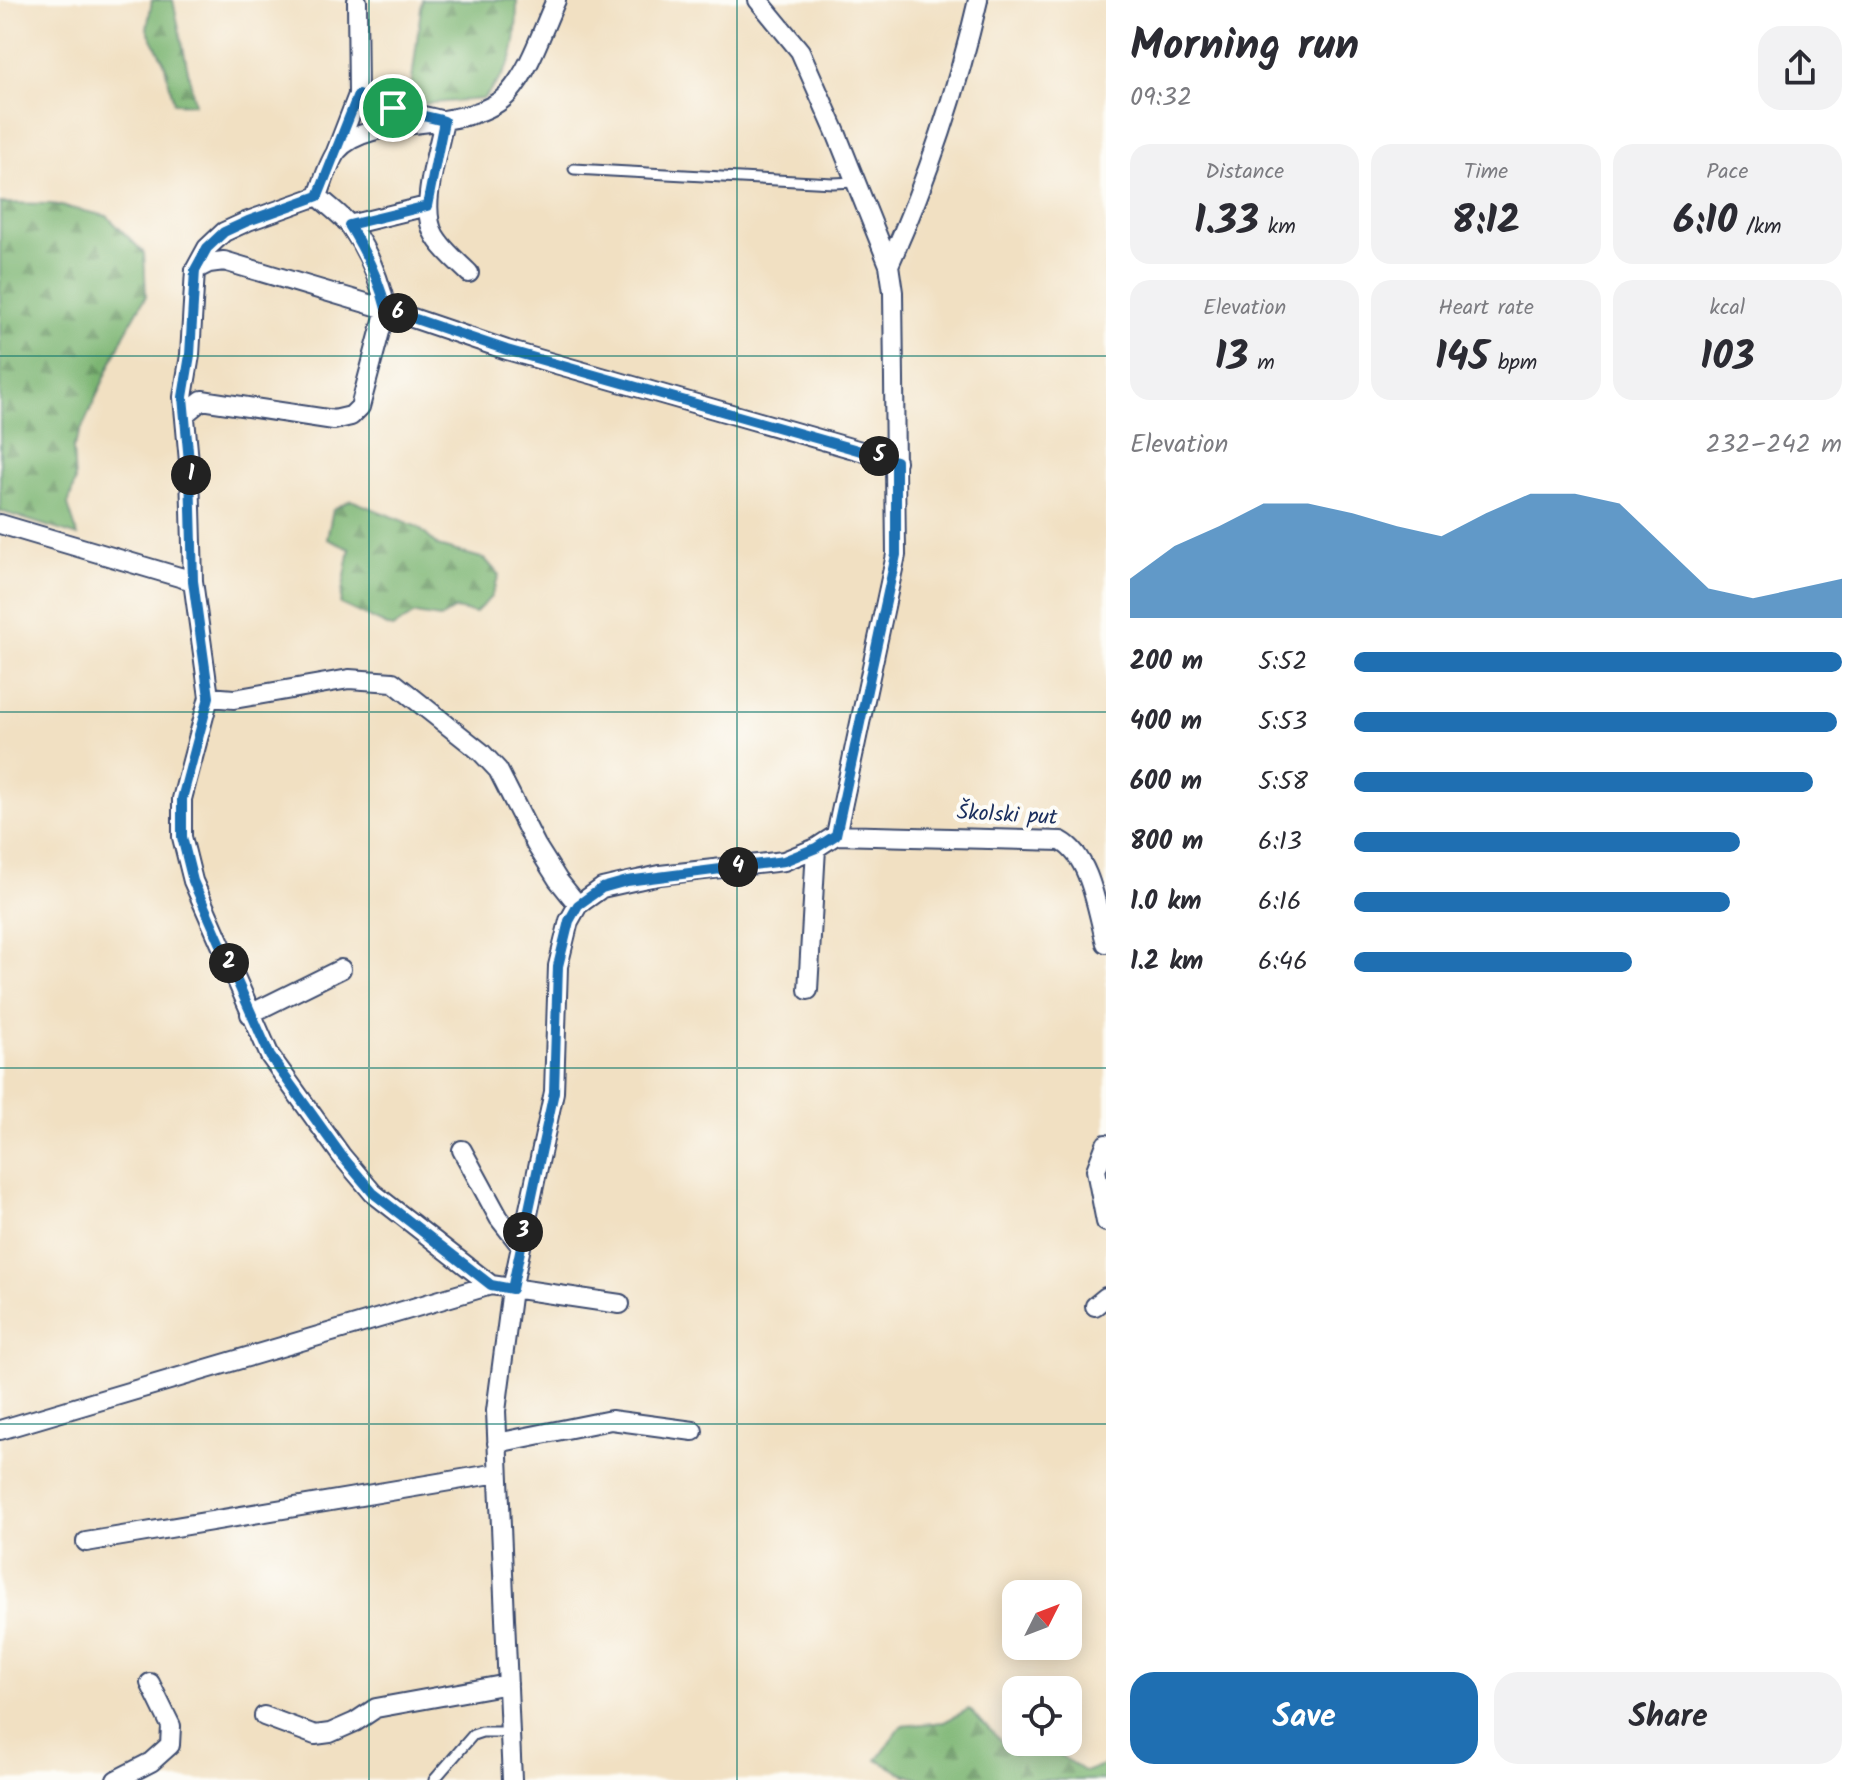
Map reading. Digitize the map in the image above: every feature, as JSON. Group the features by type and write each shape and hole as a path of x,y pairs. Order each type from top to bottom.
{"street":[{"path":"336,152 363,134 444,121 489,107 507,95 523,73 556,0"},
{"path":"512,1780 496,1411 520,1245 554,1092 558,966 566,931 578,905 602,888 627,881 784,861 816,848 836,835 896,555 896,352 889,265 800,51 758,0"},
{"path":"889,265 919,200 969,41 978,0"},
{"path":"357,1 358,95 318,196 224,232 207,248 195,270 190,355 183,397 190,472 193,581 209,697 182,799 182,837 193,881 270,1056 341,1155 373,1193 491,1285 620,1304"},
{"path":"358,95 366,103 444,121"},
{"path":"444,121 427,206 428,222 436,238 469,273"},
{"path":"185,414 194,404 208,400 334,420 351,416 360,407 386,309 367,255 349,225 318,196"},
{"path":"349,225 427,206"},
{"path":"195,270 209,263 224,261 386,309 507,350 896,461"},
{"path":"0,524 193,581"},
{"path":"209,697 234,699 349,679 393,682 481,752 498,770 536,845 578,905"},
{"name":"Školski put","path":"836,835 1061,841 1070,846 1084,863 1106,943"},
{"path":"808,990 816,848"},
{"path":"250,1014 341,969"},
{"path":"1106,1144 1096,1170 1106,1222"},
{"path":"462,1150 499,1218 520,1245"},
{"path":"0,1430 491,1285"},
{"path":"497,1443 611,1420 693,1431"},
{"path":"86,1542 498,1473"},
{"path":"116,1780 151,1762 170,1745 171,1726 150,1683"},
{"path":"264,1716 315,1735 330,1733 355,1722 376,1708 508,1684"}],"lane":[{"path":"574,169 856,182"},
{"path":"434,1780 473,1735 510,1732"}],"green space":[{"path":"152,0 173,0 195,104 174,103 164,62 147,29"},
{"path":"422,0 517,0 512,54 503,75 483,99 409,105"},
{"path":"0,203 52,204 107,216 144,253 146,296 124,335 73,448 75,482 68,505 78,536 0,511"},
{"path":"351,500 418,527 438,546 485,559 499,575 491,597 475,613 455,609 440,618 415,614 392,628 340,604 350,549 327,539 333,509"},
{"path":"969,1709 1002,1742 1002,1756 1061,1756 1085,1772 1106,1764 1106,1780 923,1780 903,1774 877,1760 901,1726 944,1722"}],"route":[{"path":"358,95 366,103 393,108 444,121 427,206 349,225 367,255 386,309 507,350 896,461 896,555 836,835 816,848 784,861 660,875 602,888 578,905 569,921 558,966 554,1092 512,1289 491,1285 373,1193 341,1155 270,1056 193,881 182,837 182,799 209,697 193,581 190,472 183,397 190,355 195,270 207,248 224,232 318,196 358,95"}]}
